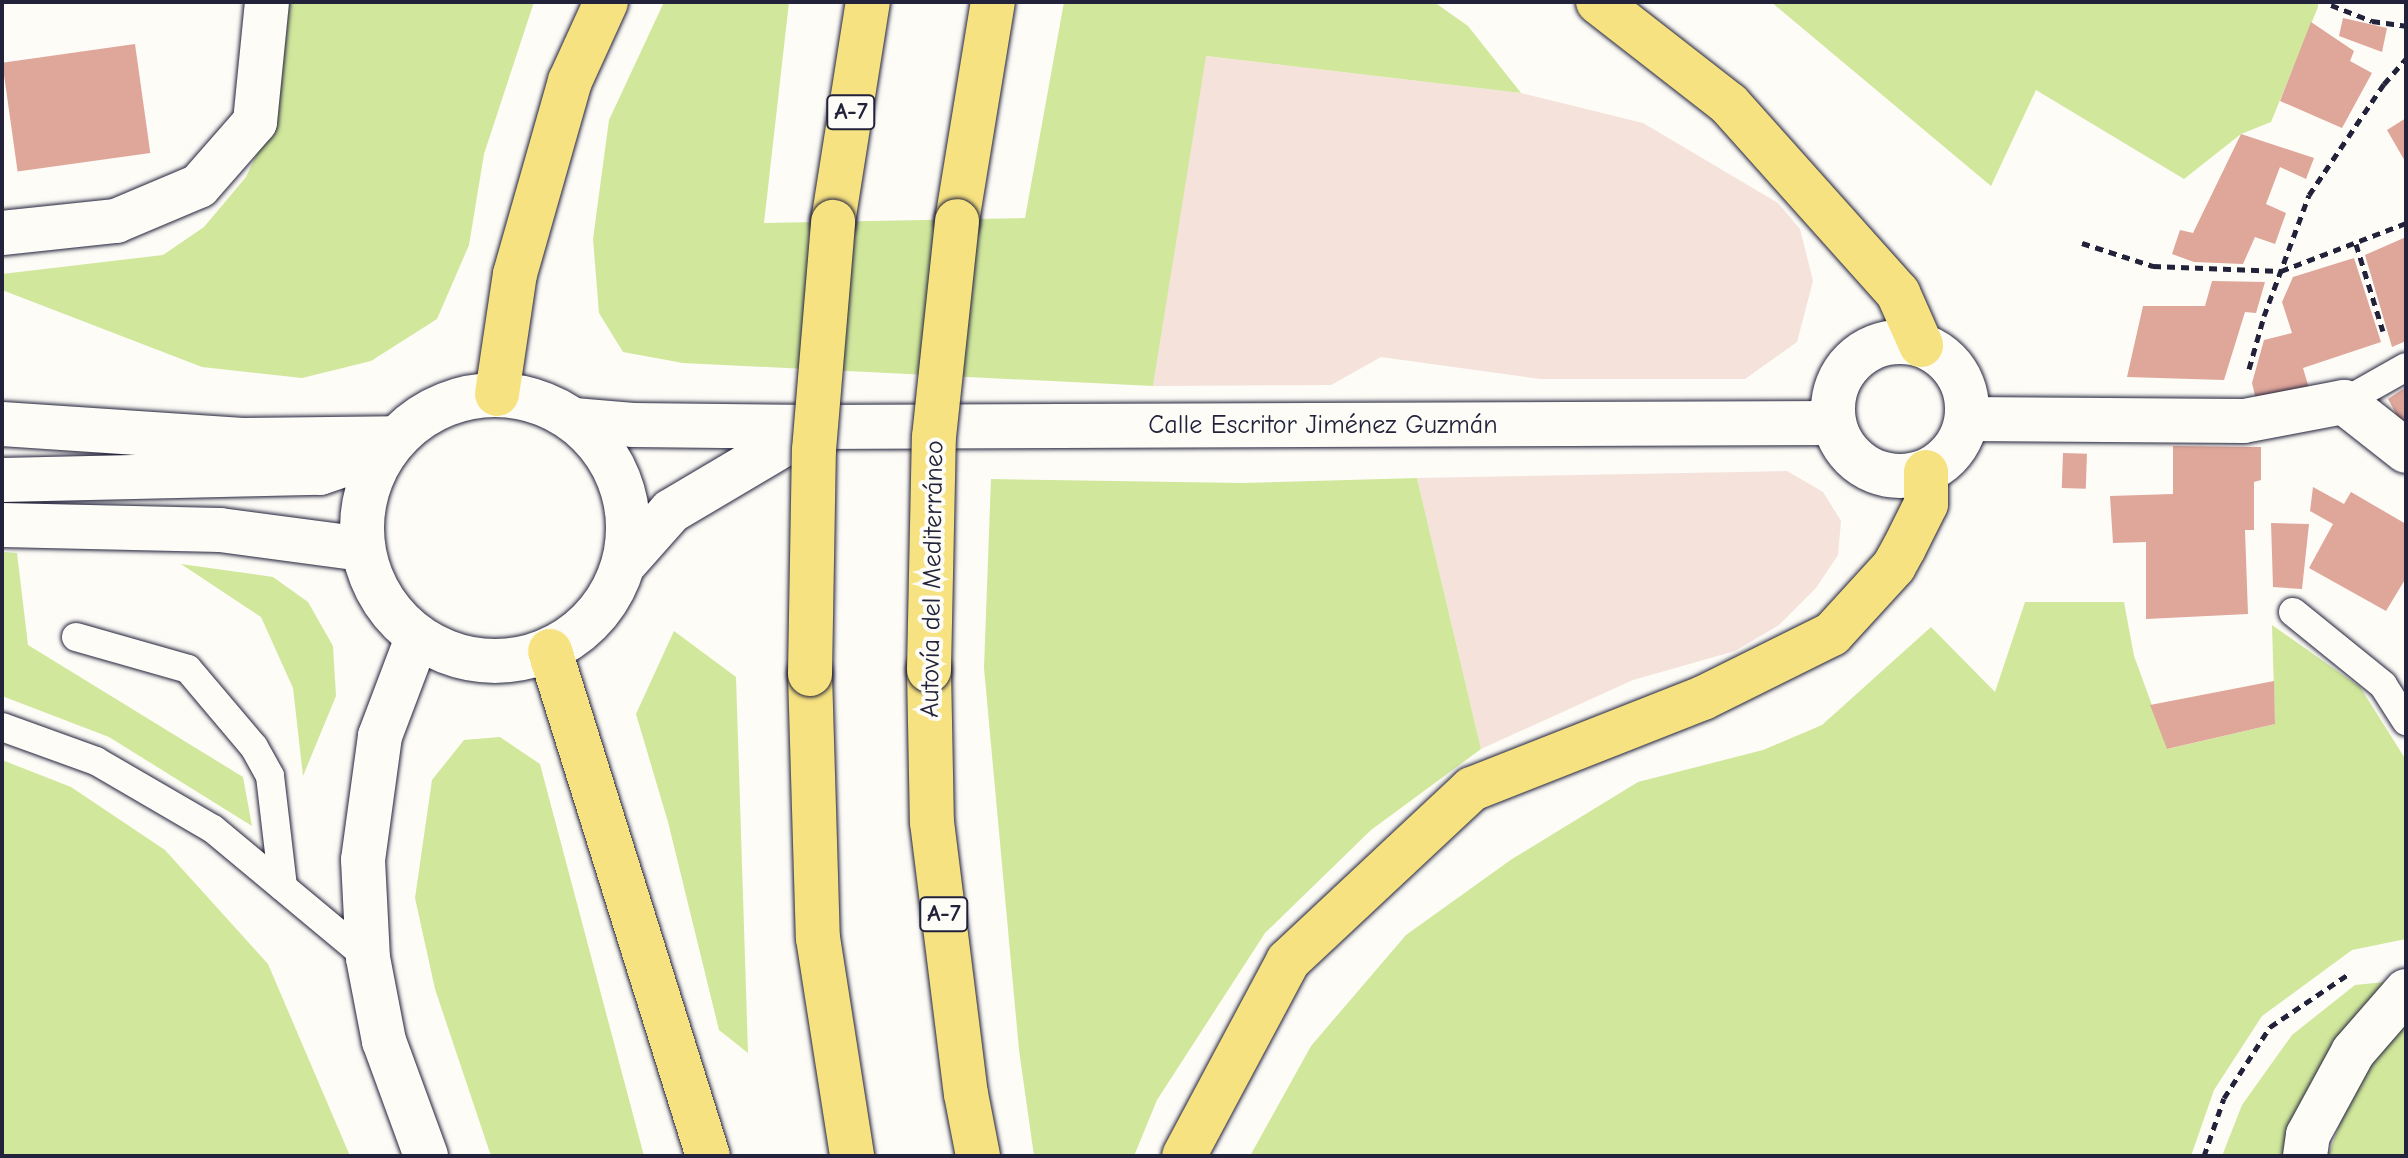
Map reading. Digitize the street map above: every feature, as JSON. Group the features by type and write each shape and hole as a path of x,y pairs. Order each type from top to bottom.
{"highway":[{"path":"497,394 515,274 570,81 606,2"},
{"name":"A-7","path":"852,1156 818,938 810,674 814,450 833,222 868,2"},
{"name":"Autovía del Mediterráneo","path":"978,1156 966,1094 932,822 929,670 934,437 957,221 993,2"},
{"path":"1598,2 1729,104 1898,293 1921,345"},
{"path":"1184,1156 1288,961 1472,789 1703,698 1832,634 1894,566 1926,504 1926,472"},
{"path":"550,651 708,1156"}],"main road":[{"path":"2,233 116,221 199,186 255,122 267,2"},
{"path":"1898,341 1921,345 1953,365 1968,399 1968,419 1961,441 1946,459 1926,472 1903,477 1879,473 1859,462 1842,445 1834,423 1833,399 1840,376 1855,358 1875,346 1898,341"},
{"path":"2,480 320,473 390,444 425,413 460,398 497,394 538,401 574,420 603,449 622,484 629,523 625,563 609,600 584,630 550,651 505,662 459,657 417,638 391,614 372,583 362,544 366,492 390,444"},
{"path":"1968,419 2244,421 2344,402 2406,451"},
{"name":"Calle Escritor Jiménez Guzmán","path":"574,420 633,425 813,427 1834,423"},
{"path":"2,424 242,440 390,444"},
{"path":"625,563 671,511 813,427"},
{"path":"61,481 320,518 362,544"},
{"path":"2,525 220,530 362,544"},
{"path":"417,638 380,736 363,860 368,958 384,1041 426,1156"},
{"path":"2305,1156 2308,1135 2353,1052 2406,991"}],"lane":[{"path":"2344,402 2406,367"},
{"path":"2293,612 2383,685 2406,721"},
{"path":"76,637 188,669 254,747 270,776 283,887"},
{"path":"2,727 96,761 213,829 368,958"}],"path":[{"path":"2331,5 2372,21 2406,26"},
{"path":"2248,374 2309,195 2384,84 2406,59"},
{"path":"2082,243 2153,266 2281,271 2406,223"},
{"path":"2356,244 2387,345"},
{"path":"2204,1156 2224,1098 2270,1027 2355,970"}],"shaded area":[{"path":"1205,56 1521,93 1643,123 1778,203 1800,229 1813,281 1797,342 1745,379 1540,379 1381,357 1331,385 1153,386"},
{"path":"1787,471 1823,492 1841,521 1838,555 1816,588 1779,625 1735,651 1633,680 1481,749 1417,478"}],"green space":[{"path":"290,2 534,2 484,154 469,245 437,319 371,361 302,378 202,367 2,290 2,274 163,255 204,227 246,177 277,111"},
{"path":"664,2 789,2 764,223 1025,218 1064,2 1434,2 1468,26 1521,93 1206,56 1153,386 683,363 623,352 599,313 593,239 609,120"},
{"path":"1771,2 2318,2 2318,7 2271,122 2241,134 2184,179 2036,90 1991,186"},
{"path":"1417,478 1481,749 1371,830 1265,933 1157,1100 1134,1156 1034,1156 1019,1050 984,668 991,479 1243,483"},
{"path":"2,552 17,553 28,645 243,777 252,826 109,737 2,696"},
{"path":"181,564 273,577 308,602 333,646 336,696 303,776 293,688 261,617"},
{"path":"2025,602 2124,602 2134,656 2168,749 2275,724 2272,625 2360,687 2406,760 2406,939 2352,950 2262,1016 2214,1090 2191,1156 1250,1156 1311,1046 1406,935 1512,859 1638,782 1763,750 1822,725 1931,627 1995,692"},
{"path":"674,631 736,677 748,1053 719,1030 668,822 636,714"},
{"path":"500,737 540,764 644,1156 491,1156 435,989 415,898 432,780 464,740"},
{"path":"2,760 71,787 165,850 268,964 350,1156 2,1156"},
{"path":"2385,982 2285,1156 2222,1156 2242,1105 2292,1035 2355,985"},
{"path":"2406,1022 2406,1156 2328,1156 2345,1109 2371,1061"}],"building":[{"path":"2343,18 2387,28 2382,52 2339,36"},
{"path":"2311,22 2354,51 2350,61 2372,73 2342,128 2280,101"},
{"path":"135,44 150,153 18,172 2,63"},
{"path":"2406,118 2406,163 2387,130"},
{"path":"2241,134 2314,158 2306,179 2280,167 2266,204 2286,213 2275,244 2255,237 2243,264 2194,262 2172,254 2180,230 2193,233"},
{"path":"2406,237 2406,341 2392,347 2365,255"},
{"path":"2354,258 2381,342 2303,368 2309,388 2257,404 2252,383 2264,340 2292,333 2282,302 2293,277"},
{"path":"2212,281 2265,282 2256,313 2245,312 2224,380 2127,377 2143,306 2205,306"},
{"path":"2406,387 2406,432 2388,399"},
{"path":"2173,446 2261,447 2261,480 2254,482 2254,530 2245,530 2248,614 2146,619 2146,542 2113,543 2110,496 2173,494"},
{"path":"2063,453 2087,454 2086,489 2062,488"},
{"path":"2313,487 2344,504 2351,492 2406,524 2406,578 2386,611 2309,568 2333,524 2310,511"},
{"path":"2271,523 2309,524 2302,589 2273,587"},
{"path":"2274,681 2275,724 2167,749 2150,705"}]}
